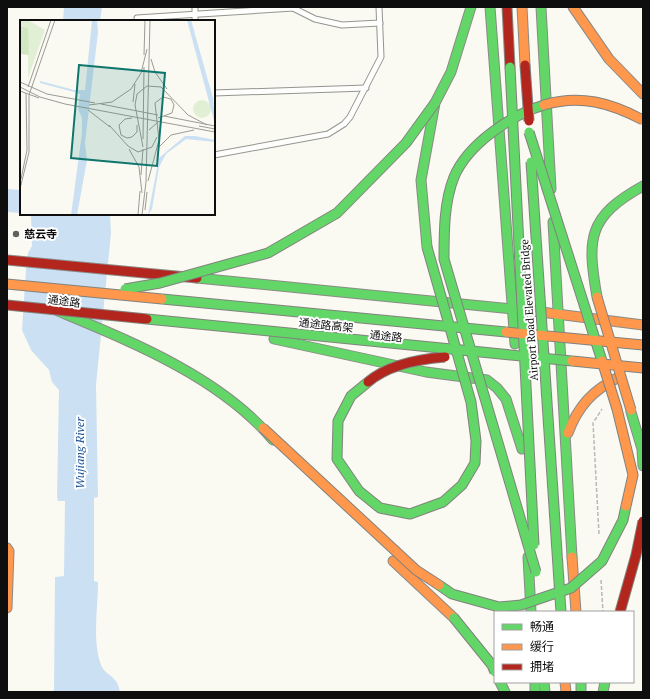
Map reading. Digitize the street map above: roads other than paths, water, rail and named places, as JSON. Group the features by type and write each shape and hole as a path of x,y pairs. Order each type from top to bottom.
{"main road":[{"path":"100,294 160,283 268,253 337,212 377,174 406,143 435,103 451,72 471,7"},
{"path":"490,7 522,449 531,611"},
{"name":"Airport Road Elevated Bridge","path":"507,7 539,611"},
{"name":"Airport Road Elevated Bridge","path":"522,7 561,611"},
{"path":"541,7 560,366 576,611"},
{"path":"573,7 609,59 643,94"},
{"path":"536,572 444,259 444,212 454,176 482,139 520,112 559,101 594,101 626,111 643,120"},
{"path":"435,103 421,180 427,247 445,314 456,351 458,358 471,402 476,441 475,463 462,485 444,502 410,514 380,508 359,491 337,459 338,421 351,396 378,373 423,359 445,357 452,357 460,356 496,354"},
{"path":"61,312 130,341 221,391 416,570 452,594 499,607 521,605 571,588 602,561 623,520 633,475 617,409 529,132"},
{"path":"643,186 626,195 607,209 594,233 591,256 597,297 640,441 643,466"},
{"path":"7,260 512,308 643,325"},
{"name":"通途路高架","path":"7,284 643,345"},
{"name":"通途路高架","path":"7,306 643,368"},
{"name":"通途路","path":"61,312 255,335 560,366 643,376"},
{"path":"255,335 426,372 487,380 498,388 506,399 522,449"},
{"path":"626,344 643,339"},
{"path":"566,440 573,416 583,403 601,385 624,374"},
{"path":"263,428 299,472 454,618 492,665 494,670"},
{"path":"620,611 636,555 643,521"},
{"path":"7,548 9,551 7,608"},
{"path":"626,611 635,594"},
{"path":"500,683 505,692"}],"lane":[{"path":"195,7 195,18"},
{"path":"215,155 328,134 344,124 366,88 381,57 379,7"},
{"path":"137,18 195,18 293,8 315,19 342,25 380,23"},
{"path":"215,93 366,88"}],"water":[{"path":"64,7 102,7 100,20 63,20"},
{"path":"7,189 20,190 20,213 7,212"},
{"name":"Wujiang River","path":"31,215 110,215 111,233 96,385 98,497 94,498 94,581 98,582 96,635 98,655 103,669 114,679 119,686 120,692 54,692 55,577 64,576 65,501 58,501 57,496 59,390 52,382 49,370 31,350 22,330 28,253 32,246"}],"place":[{"name":"慈云寺","path":"16,234"}]}
